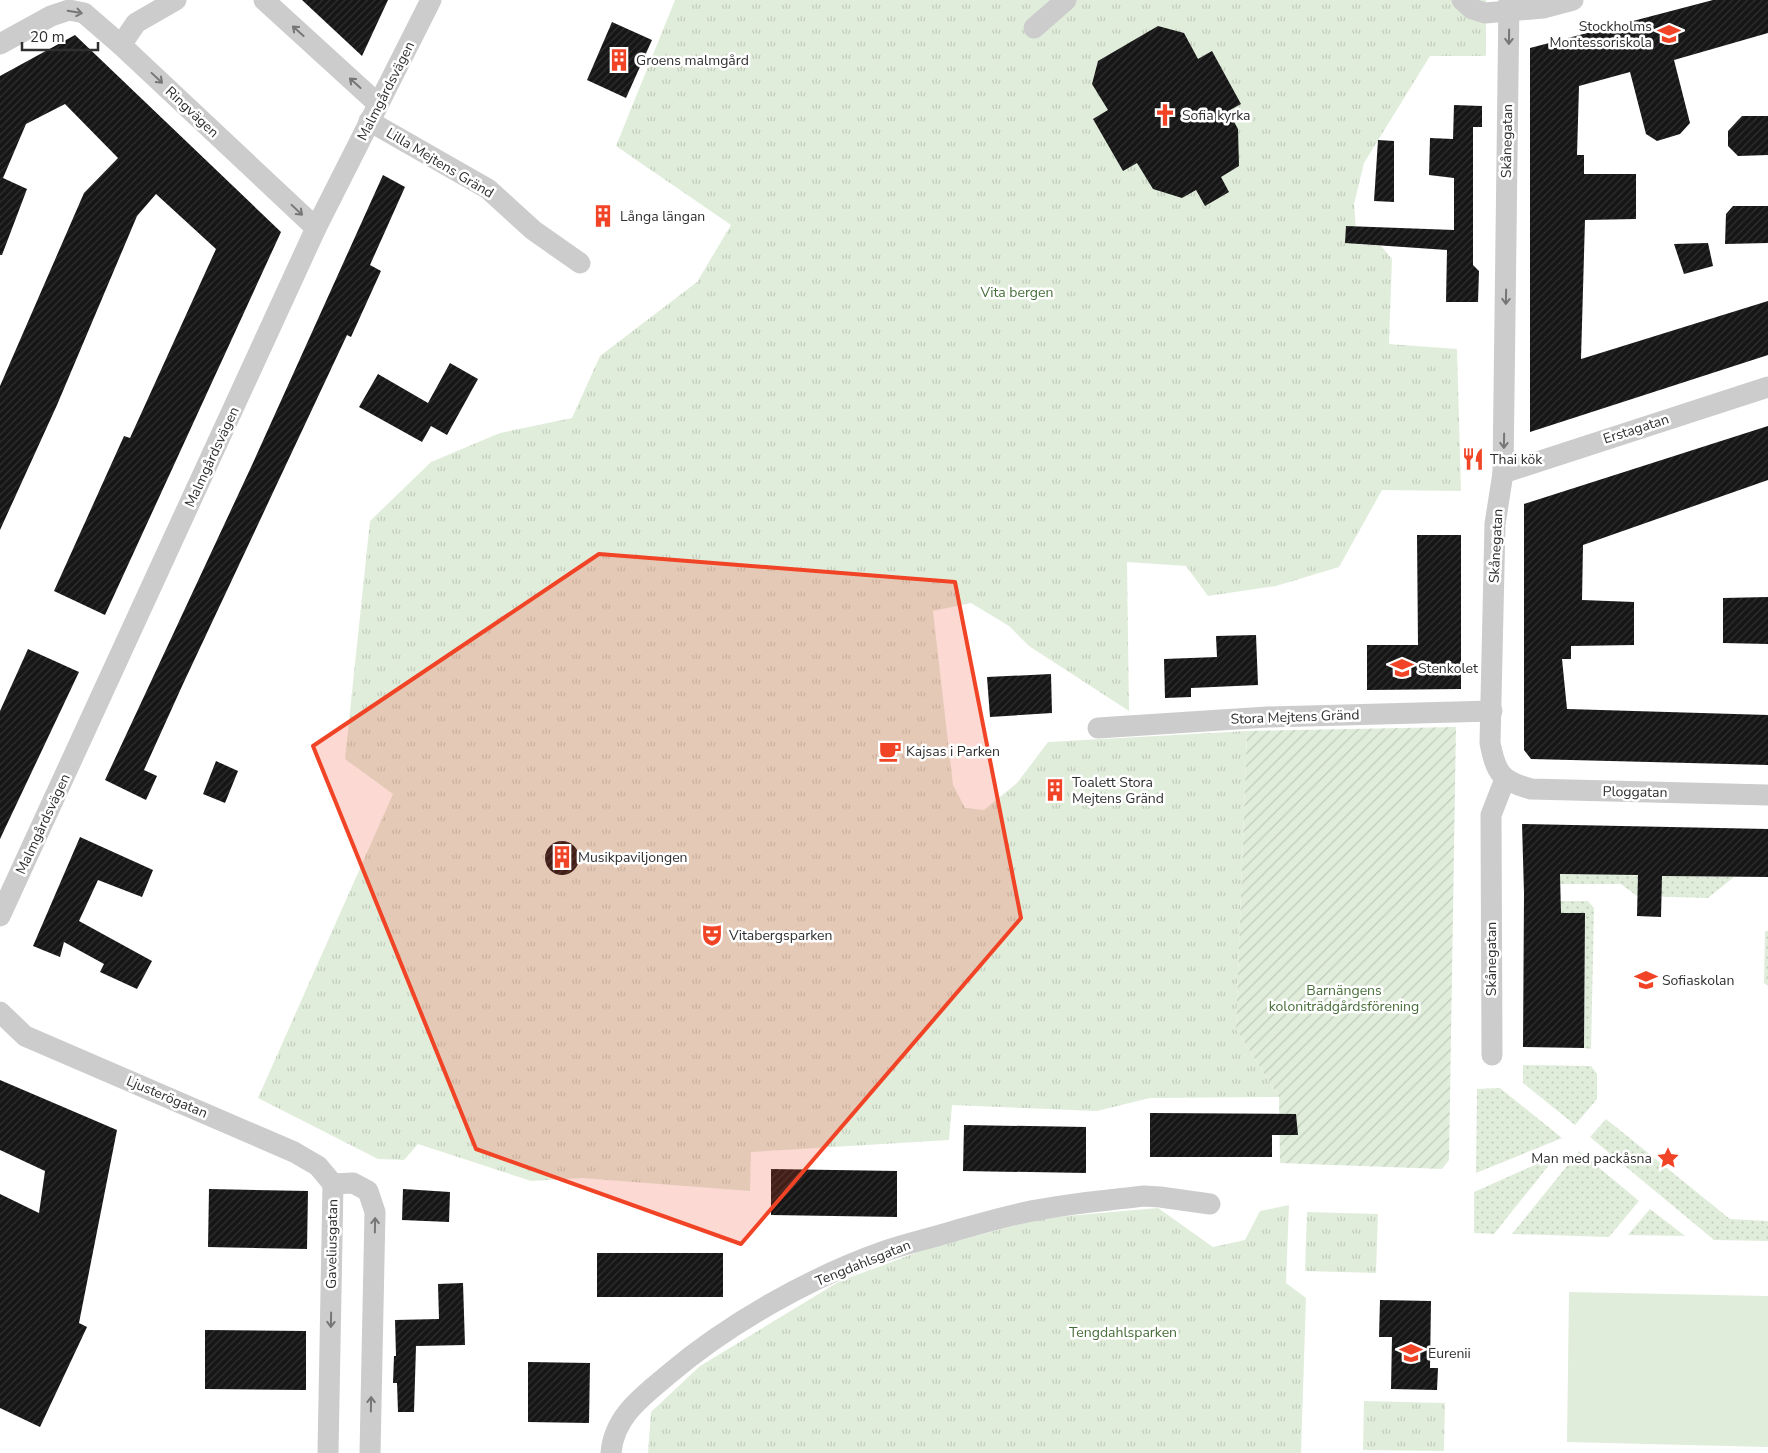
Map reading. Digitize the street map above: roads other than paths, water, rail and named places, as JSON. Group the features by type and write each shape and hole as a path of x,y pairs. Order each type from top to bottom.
{"street":[{"path":"121,44 136,23 176,0"},
{"path":"264,0 374,112"},
{"name":"Malmgårdsvägen","path":"0,916 316,228 431,0"},
{"path":"1034,28 1066,0"},
{"path":"1462,0 1472,9 1485,13 1509,6 1543,8 1573,0"},
{"name":"Skånegatan","path":"1492,1055 1491,815 1505,779 1494,764 1490,744 1495,524 1503,473 1509,6"},
{"name":"Ringvägen","path":"0,44 51,16 69,10 84,13 121,44 316,228"},
{"name":"Lilla Mejtens Gränd","path":"374,112 488,189 533,230 580,263"},
{"name":"Erstagatan","path":"1503,473 1768,387"},
{"name":"Stora Mejtens Gränd","path":"1098,728 1267,717 1492,711"},
{"name":"Ploggatan","path":"1505,779 1514,785 1531,789 1768,795"},
{"name":"Ljusterögatan","path":"0,1012 25,1036 294,1152 318,1166 333,1184"},
{"name":"Gaveliusgatan","path":"328,1453 333,1184 353,1183 368,1192 375,1212 370,1453"},
{"name":"Tengdahlsgatan","path":"611,1453 612,1439 618,1425 632,1406 686,1360 780,1299 832,1273 886,1251 990,1220 1042,1209 1144,1196 1210,1204"}],"place":[{"name":"Stockholms Montessoriskola","path":"1669,34"},
{"name":"Groens malmgård","path":"619,60"},
{"name":"Sofia kyrka","path":"1165,115"},
{"name":"Långa längan","path":"603,216"},
{"name":"Thai kök","path":"1473,459"},
{"name":"Stenkolet","path":"1402,668"},
{"name":"Kajsas i Parken","path":"890,751"},
{"name":"Toalett Stora Mejtens Gränd","path":"1055,790"},
{"name":"Musikpaviljongen","path":"562,857"},
{"name":"Vitabergsparken","path":"712,935"},
{"name":"Sofiaskolan","path":"1646,980"},
{"name":"Man med packåsna","path":"1668,1158"},
{"name":"Eurenii","path":"1411,1353"}],"park label":[{"name":"Vita bergen","path":"1017,292"},
{"name":"Barnängens koloniträdgårdsförening","path":"1344,998"},
{"name":"Tengdahlsparken","path":"1123,1332"}]}
